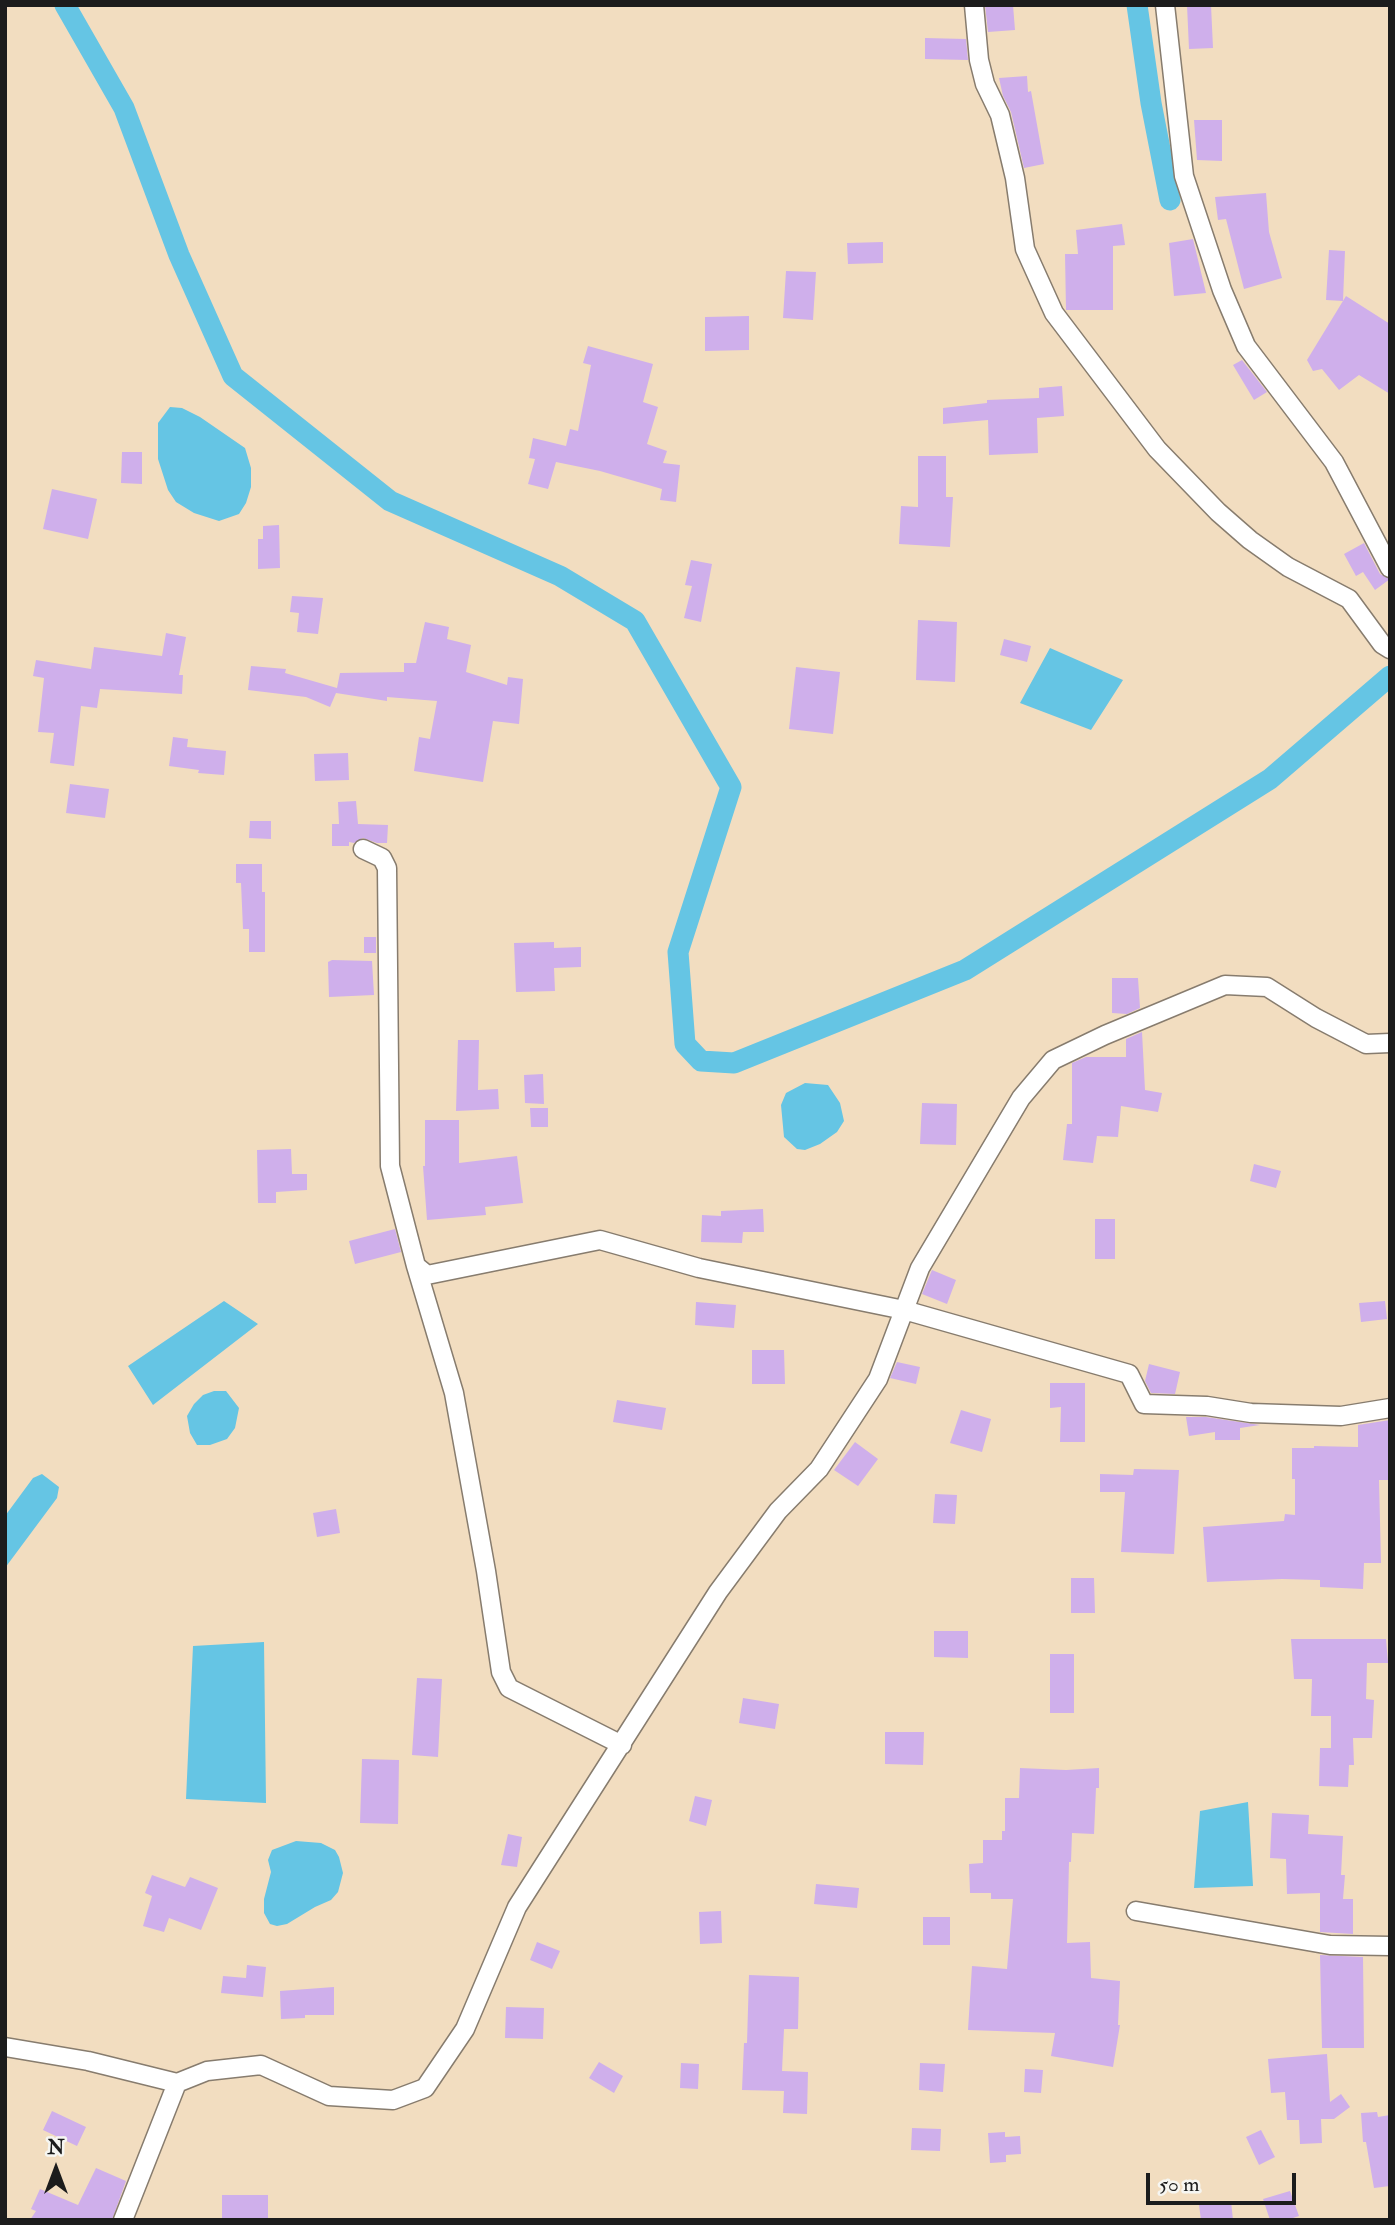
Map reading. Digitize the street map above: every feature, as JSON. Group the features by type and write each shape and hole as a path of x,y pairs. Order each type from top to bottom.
{"street":[{"path":"974,5 979,60 985,84 1000,115 1015,178 1025,249 1054,313 1157,449 1218,512 1250,540 1288,567 1349,599 1381,644 1390,649"},
{"path":"1165,5 1184,176 1222,290 1246,346 1334,462 1387,555"},
{"path":"363,849 382,858 387,868 390,1166 416,1266 454,1393 501,1672 509,1688 622,1745"},
{"path":"5,2048 88,2061 177,2083 207,2071 261,2065 329,2096 393,2100 425,2088 465,2029 517,1907 718,1592 778,1511 819,1468 878,1379 920,1268 1021,1098 1053,1060 1225,985 1267,987 1316,1018 1366,1044 1390,1042"},
{"path":"416,1266 427,1275 600,1240 699,1268 904,1310 1129,1374 1144,1404 1206,1406 1251,1413 1341,1416 1390,1408"},
{"path":"1136,1912 1330,1945 1390,1946"},
{"path":"123,2220 177,2083"}],"water":[{"path":"170,407 182,408 200,417 245,448 251,468 251,487 239,514 219,521 194,513 176,502 168,490 158,459 158,423"},
{"path":"1050,648 1123,680 1091,730 1020,703"},
{"path":"805,1083 828,1085 840,1103 844,1121 837,1132 820,1144 805,1150 797,1149 784,1137 781,1105 786,1093"},
{"path":"224,1301 258,1324 153,1405 128,1366"},
{"path":"226,1391 239,1408 235,1428 227,1439 210,1445 197,1445 190,1433 187,1416 203,1395"},
{"path":"42,1474 59,1487 57,1498 5,1568 5,1516 33,1478"},
{"path":"264,1642 266,1803 186,1799 193,1646"},
{"path":"1248,1802 1253,1886 1194,1888 1200,1811"},
{"path":"296,1841 321,1843 335,1850 343,1873 338,1892 331,1900 287,1924 277,1926 270,1924 264,1913 264,1899 271,1872 268,1860 272,1850"}],"building":[{"path":"985,5 1013,5 1015,30 988,32"},
{"path":"1187,5 1211,5 1213,48 1189,49"},
{"path":"925,38 966,39 968,60 925,59"},
{"path":"1027,76 1044,164 1024,168 1011,112 1003,96 999,78"},
{"path":"1194,120 1222,120 1222,161 1197,160"},
{"path":"1266,193 1269,232 1282,278 1244,289 1226,219 1218,220 1215,197"},
{"path":"1122,224 1125,245 1113,246 1113,310 1066,310 1065,254 1078,254 1076,230"},
{"path":"1193,239 1206,293 1174,296 1169,243"},
{"path":"883,242 883,263 848,264 847,243"},
{"path":"1329,250 1345,251 1343,301 1326,300"},
{"path":"786,271 816,272 813,320 783,318"},
{"path":"1346,296 1390,324 1390,394 1359,375 1339,390 1322,369 1313,371 1307,360"},
{"path":"749,316 749,350 705,351 705,317"},
{"path":"588,346 653,364 643,402 658,407 647,444 667,451 663,463 680,465 676,502 660,500 662,489 600,471 556,462 548,489 528,484 535,459 529,458 533,438 566,446 570,429 578,431 591,365 583,363"},
{"path":"1242,360 1267,392 1254,400 1233,365"},
{"path":"1062,386 1064,416 1037,418 1038,453 989,455 988,420 943,424 943,408 987,403 987,400 1039,398 1039,388"},
{"path":"122,452 142,452 142,484 121,483"},
{"path":"918,456 946,456 946,497 953,497 950,547 899,544 901,506 918,507"},
{"path":"52,489 97,499 88,539 43,529"},
{"path":"279,525 280,568 258,569 258,539 263,539 263,526"},
{"path":"1364,543 1380,574 1390,579 1375,590 1363,572 1356,576 1344,554"},
{"path":"691,560 712,564 701,622 684,618 692,586 685,585"},
{"path":"292,596 323,598 318,634 297,632 299,613 290,612"},
{"path":"918,620 957,622 955,682 916,680"},
{"path":"425,622 449,627 447,639 471,645 466,672 507,685 508,677 523,679 519,724 493,721 483,782 414,771 419,737 430,739 437,701 387,697 387,701 336,693 330,707 306,697 248,690 251,666 286,669 285,673 337,688 340,673 404,672 404,663 416,663"},
{"path":"166,633 186,637 179,675 183,675 182,694 100,689 97,708 81,706 74,766 50,763 54,733 38,732 44,678 33,676 36,660 91,669 94,647 162,656"},
{"path":"1004,639 1031,646 1027,662 1000,655"},
{"path":"796,667 840,672 833,734 789,729"},
{"path":"173,737 188,739 187,747 226,751 224,775 198,773 199,770 169,766"},
{"path":"348,753 349,780 315,781 314,754"},
{"path":"70,784 109,789 105,818 66,813"},
{"path":"356,801 358,824 388,825 387,843 363,838 354,843 349,842 349,846 332,846 332,824 339,824 338,802"},
{"path":"250,821 271,821 271,839 249,838"},
{"path":"236,864 262,864 265,952 249,952 249,929 243,929 241,883 236,883"},
{"path":"364,937 376,937 376,953 364,953"},
{"path":"554,942 554,948 581,947 581,967 554,968 555,991 516,992 514,943"},
{"path":"372,961 374,995 329,997 328,962"},
{"path":"1112,978 1138,978 1140,1008 1127,1014 1112,1013"},
{"path":"1142,1032 1145,1090 1162,1093 1158,1112 1121,1106 1118,1137 1097,1136 1093,1163 1063,1160 1067,1124 1072,1124 1072,1063 1086,1057 1126,1057 1126,1039"},
{"path":"458,1040 479,1040 478,1090 498,1089 499,1109 456,1111"},
{"path":"543,1074 544,1104 525,1103 524,1075"},
{"path":"922,1103 957,1104 956,1145 920,1144"},
{"path":"530,1108 548,1108 548,1127 531,1127"},
{"path":"425,1120 459,1120 459,1163 517,1156 523,1203 485,1207 486,1215 427,1220 423,1166"},
{"path":"291,1149 292,1174 307,1174 307,1190 276,1192 276,1203 258,1203 257,1150"},
{"path":"1254,1164 1281,1171 1276,1188 1250,1181"},
{"path":"763,1209 764,1232 743,1232 742,1243 701,1242 702,1215 721,1216 721,1211"},
{"path":"1095,1219 1115,1219 1115,1259 1095,1259"},
{"path":"395,1229 401,1252 355,1264 349,1241"},
{"path":"932,1270 956,1280 947,1304 922,1294"},
{"path":"1385,1301 1387,1319 1361,1322 1359,1303"},
{"path":"696,1302 736,1305 734,1328 695,1325"},
{"path":"752,1350 784,1350 785,1384 752,1384"},
{"path":"897,1362 920,1367 916,1384 890,1378"},
{"path":"1149,1364 1180,1372 1175,1394 1151,1393 1145,1381"},
{"path":"1050,1383 1085,1383 1085,1442 1060,1442 1061,1407 1050,1408"},
{"path":"617,1400 666,1408 662,1430 613,1422"},
{"path":"961,1410 991,1419 982,1452 950,1443"},
{"path":"1186,1417 1206,1417 1260,1425 1240,1428 1240,1440 1215,1440 1215,1432 1189,1436"},
{"path":"1390,1420 1390,1480 1379,1480 1381,1563 1364,1563 1363,1589 1320,1587 1320,1580 1207,1582 1203,1527 1284,1521 1285,1514 1295,1515 1292,1448 1358,1447 1358,1425"},
{"path":"855,1442 878,1459 858,1486 834,1470"},
{"path":"1134,1469 1179,1470 1174,1554 1121,1552 1125,1492 1100,1492 1100,1474 1133,1475"},
{"path":"935,1494 957,1495 955,1524 933,1523"},
{"path":"336,1509 340,1533 317,1537 313,1513"},
{"path":"1071,1578 1094,1578 1095,1613 1071,1613"},
{"path":"934,1631 968,1631 968,1658 934,1657"},
{"path":"1291,1639 1386,1639 1388,1663 1367,1663 1366,1699 1374,1700 1372,1738 1353,1738 1354,1765 1349,1765 1348,1787 1319,1786 1320,1748 1331,1748 1331,1716 1311,1716 1312,1679 1294,1679"},
{"path":"1050,1654 1074,1654 1074,1713 1050,1713"},
{"path":"417,1678 442,1679 438,1757 412,1755"},
{"path":"743,1698 779,1704 775,1729 739,1723"},
{"path":"885,1732 924,1732 923,1765 885,1764"},
{"path":"362,1759 399,1760 398,1824 360,1823"},
{"path":"1020,1768 1099,1768 1094,1834 1072,1833 1067,1943 1090,1942 1091,1978 1120,1981 1120,2025 1113,2067 1051,2056 1055,2033 968,2030 972,1966 1007,1969 1013,1899 991,1899 991,1893 970,1893 969,1864 983,1863 983,1840 1002,1840 1002,1831 1005,1831 1005,1798 1019,1798"},
{"path":"695,1796 712,1800 706,1826 689,1821"},
{"path":"1272,1813 1309,1815 1308,1834 1343,1836 1343,1899 1353,1899 1353,1934 1320,1932 1320,1893 1287,1894 1286,1859 1270,1858"},
{"path":"508,1834 522,1837 517,1867 501,1865"},
{"path":"152,1875 185,1887 190,1877 218,1888 201,1930 169,1918 164,1932 143,1926 152,1896 145,1893"},
{"path":"816,1884 859,1888 857,1908 814,1904"},
{"path":"721,1911 722,1943 700,1944 699,1912"},
{"path":"923,1917 950,1917 950,1945 923,1945"},
{"path":"537,1942 560,1951 552,1969 530,1960"},
{"path":"1320,1955 1363,1957 1364,2048 1322,2048"},
{"path":"247,1965 266,1967 263,1997 221,1993 223,1976 246,1978"},
{"path":"749,1975 799,1977 798,2029 784,2029 782,2071 808,2072 807,2114 783,2113 784,2091 742,2090 744,2043 747,2043"},
{"path":"334,1987 334,2015 305,2015 305,2018 281,2019 280,1991"},
{"path":"506,2007 544,2008 543,2039 505,2038"},
{"path":"1327,2054 1330,2102 1341,2094 1350,2107 1334,2119 1321,2119 1322,2143 1300,2144 1299,2120 1287,2120 1285,2092 1271,2093 1268,2059"},
{"path":"599,2062 623,2076 614,2093 589,2078"},
{"path":"681,2063 699,2064 698,2089 680,2088"},
{"path":"920,2063 945,2064 943,2092 919,2090"},
{"path":"1025,2069 1043,2070 1041,2093 1024,2092"},
{"path":"52,2111 86,2127 77,2146 43,2130"},
{"path":"1377,2112 1378,2117 1390,2115 1390,2186 1374,2188 1366,2142 1363,2142 1361,2113"},
{"path":"912,2128 941,2129 940,2151 911,2150"},
{"path":"1261,2130 1275,2157 1259,2165 1246,2137"},
{"path":"1005,2132 1005,2137 1020,2136 1021,2154 1006,2155 1006,2162 990,2163 988,2133"},
{"path":"96,2168 126,2181 112,2220 30,2220 36,2211 31,2209 40,2189 78,2205"},
{"path":"1290,2191 1299,2216 1287,2220 1270,2220 1263,2199"},
{"path":"222,2195 268,2195 268,2220 222,2220"},
{"path":"1231,2201 1233,2220 1201,2220 1199,2205"}],"waterway":[{"path":"65,5 124,108 179,255 233,376 390,501 560,576 635,621 731,787 678,952 685,1044 701,1061 734,1063 965,970 1270,779 1390,676"},
{"path":"1137,5 1151,103 1170,200"}]}
